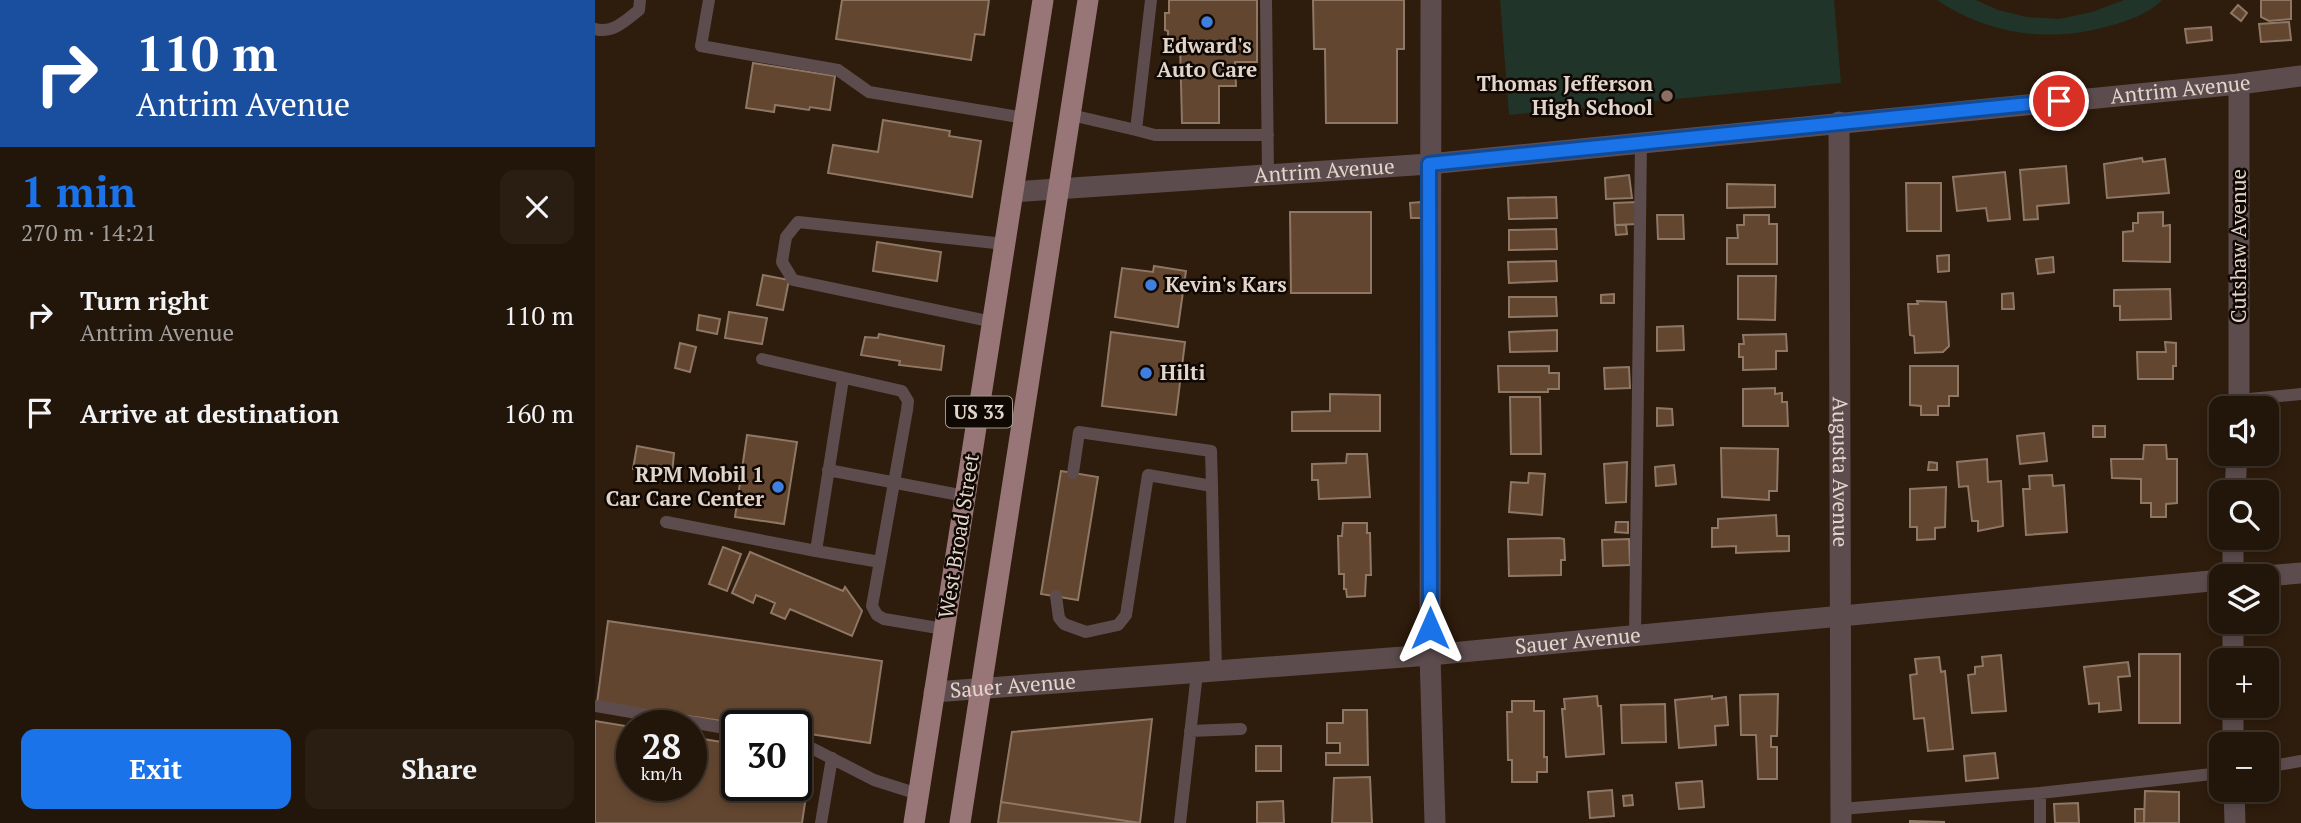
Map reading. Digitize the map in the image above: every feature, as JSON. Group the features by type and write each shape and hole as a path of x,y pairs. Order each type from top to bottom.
{"main road":[{"name":"West Broad Street","path":"914,823 1043,0"},
{"name":"US 33","path":"960,823 1088,0"}],"street":[{"path":"1431,0 1430,655 1436,823"},
{"name":"Antrim Avenue","path":"1013,192 1429,164 2301,76"},
{"name":"Cutshaw Avenue","path":"2239,84 2239,396"},
{"name":"Augusta Avenue","path":"1839,122 1841,816"},
{"path":"2279,575 2301,573"},
{"name":"Sauer Avenue","path":"934,692 1430,655 2209,581"},
{"path":"2234,802 2235,823"}],"lane":[{"path":"595,29 602,31 617,27 639,10 640,0"},
{"path":"709,0 701,46 838,70 869,92 1025,118"},
{"path":"1136,130 1151,0"},
{"path":"1266,0 1269,175"},
{"path":"1070,115 1155,135 1268,135"},
{"path":"1635,636 1641,142"},
{"path":"993,322 793,280 782,262 783,249 786,237 798,222 1005,244"},
{"path":"762,359 902,391 908,401 872,606 877,615 884,619 944,629"},
{"path":"816,551 843,379"},
{"path":"2279,398 2301,394"},
{"path":"1073,473 1079,432 1211,451 1206,672 1190,731 1180,823"},
{"path":"828,470 965,496"},
{"path":"1056,596 1059,618 1064,624 1086,632 1118,625 1126,615 1147,475 1212,486"},
{"path":"666,522 880,562"},
{"path":"595,706 721,727"},
{"path":"1190,731 1241,729"},
{"path":"812,748 874,780 918,794"},
{"path":"821,823 832,758"},
{"path":"2279,765 2301,761"},
{"path":"1841,816 2209,774"},
{"path":"2040,793 2040,823"}],"green space":[{"path":"1500,0 1834,0 1841,83 1509,115"},
{"path":"1937,0 1976,0 1998,10 2027,17 2059,19 2092,12 2124,0 2162,0 2144,13 2116,24 2087,31 2042,34 1998,28 1957,12"}],"building":[{"path":"842,0 989,0 984,35 975,34 971,60 836,39"},
{"path":"1169,0 1257,0 1257,62 1235,62 1236,86 1219,86 1219,123 1182,123 1180,44 1168,44 1168,31 1165,30 1165,13 1169,13"},
{"path":"1313,0 1404,0 1404,49 1397,49 1397,123 1326,123 1325,49 1314,49"},
{"path":"2261,0 2291,0 2291,19 2269,21 2261,17"},
{"path":"2238,5 2247,13 2241,21 2231,13"},
{"path":"2289,22 2291,40 2261,42 2259,24"},
{"path":"2211,27 2212,40 2187,43 2185,29"},
{"path":"753,63 835,76 830,110 775,105 774,112 746,108"},
{"path":"883,120 950,131 949,136 981,141 972,197 828,173 833,145 878,152"},
{"path":"2142,158 2143,162 2165,159 2169,193 2107,198 2104,164"},
{"path":"2066,166 2069,203 2037,206 2038,219 2024,220 2020,170"},
{"path":"2005,172 2010,219 1988,221 1986,208 1957,211 1953,177"},
{"path":"1629,175 1632,198 1606,199 1605,178"},
{"path":"1906,183 1941,183 1941,231 1907,231"},
{"path":"1727,184 1775,185 1775,207 1727,208"},
{"path":"1556,197 1557,218 1509,219 1508,198"},
{"path":"1421,202 1421,218 1411,218 1410,203"},
{"path":"1637,202 1637,224 1615,225 1614,203"},
{"path":"1290,212 1371,212 1371,293 1291,293"},
{"path":"2163,212 2163,226 2170,225 2170,262 2123,261 2123,232 2133,231 2133,223 2138,223 2138,213"},
{"path":"1657,215 1683,215 1684,239 1658,239"},
{"path":"1744,215 1769,215 1769,224 1777,224 1777,264 1727,264 1727,238 1738,238 1737,225 1744,225"},
{"path":"1615,225 1626,225 1627,234 1616,235"},
{"path":"1556,229 1557,249 1509,250 1509,230"},
{"path":"877,242 941,252 937,281 873,271"},
{"path":"1949,255 1949,271 1938,272 1937,256"},
{"path":"2053,257 2054,272 2038,274 2036,259"},
{"path":"1556,261 1557,281 1509,283 1508,262"},
{"path":"1154,266 1186,271 1178,327 1115,317 1122,268 1153,272"},
{"path":"763,275 789,280 783,310 757,305"},
{"path":"1738,276 1776,276 1775,320 1738,319"},
{"path":"2170,289 2171,319 2120,320 2120,306 2114,306 2114,290"},
{"path":"2013,293 2014,309 2002,309 2002,294"},
{"path":"1614,294 1614,303 1601,303 1601,295"},
{"path":"1509,297 1556,297 1557,316 1509,317"},
{"path":"1917,301 1946,302 1949,346 1943,352 1915,353 1914,336 1910,335 1908,304 1918,304"},
{"path":"729,312 767,318 762,344 725,338"},
{"path":"699,315 720,319 717,334 697,330"},
{"path":"1683,326 1684,350 1657,351 1657,327"},
{"path":"1557,330 1557,351 1510,352 1509,332"},
{"path":"1111,332 1185,342 1176,415 1102,406"},
{"path":"879,334 944,346 941,370 899,365 900,361 861,355 865,337 878,338"},
{"path":"1786,334 1787,351 1776,351 1776,369 1743,370 1739,344 1744,344 1743,335"},
{"path":"2165,342 2176,343 2173,379 2138,379 2137,352 2166,352"},
{"path":"680,343 696,347 690,372 675,368"},
{"path":"1498,366 1549,366 1549,373 1559,373 1559,389 1548,389 1548,392 1499,392"},
{"path":"1910,366 1958,366 1958,396 1949,396 1949,406 1938,406 1938,415 1921,415 1921,406 1910,405"},
{"path":"1629,367 1630,388 1605,389 1604,368"},
{"path":"1775,388 1775,394 1782,393 1782,402 1787,402 1788,426 1743,426 1743,389"},
{"path":"1330,394 1380,395 1380,431 1292,431 1292,412 1330,411"},
{"path":"1510,397 1540,397 1541,454 1511,454"},
{"path":"1657,408 1672,409 1673,425 1657,426"},
{"path":"2093,426 2105,426 2105,437 2093,437"},
{"path":"2044,433 2047,461 2020,464 2017,436"},
{"path":"747,435 797,442 784,524 735,517"},
{"path":"2144,445 2166,445 2167,459 2177,459 2177,503 2166,504 2166,517 2151,517 2151,503 2141,503 2141,479 2112,478 2111,459 2143,459"},
{"path":"637,446 674,453 672,474 633,469"},
{"path":"1721,448 1778,449 1777,491 1769,491 1769,500 1722,497"},
{"path":"1347,454 1367,454 1370,497 1319,499 1318,480 1312,480 1312,464 1346,463"},
{"path":"1987,459 1988,482 2001,481 2003,526 1978,531 1978,521 1972,521 1968,486 1959,487 1957,462"},
{"path":"1627,462 1626,502 1606,503 1604,464"},
{"path":"1929,462 1937,463 1937,470 1928,470"},
{"path":"1674,465 1676,484 1656,486 1655,467"},
{"path":"1061,471 1098,477 1078,600 1041,594"},
{"path":"1529,473 1545,474 1542,515 1509,512 1511,482 1528,483"},
{"path":"2052,475 2053,486 2064,485 2067,532 2026,535 2023,489 2030,489 2029,476"},
{"path":"1946,487 1945,527 1935,528 1935,539 1917,540 1917,527 1910,527 1910,489"},
{"path":"1776,515 1777,536 1789,536 1789,551 1736,553 1736,546 1712,547 1712,528 1718,528 1718,519"},
{"path":"1616,522 1628,522 1628,533 1615,532"},
{"path":"1343,523 1367,523 1367,533 1370,533 1371,575 1366,575 1365,596 1347,597 1344,574 1339,574 1338,536 1342,536"},
{"path":"1508,539 1564,539 1565,560 1561,560 1561,575 1509,576"},
{"path":"1629,539 1630,565 1603,566 1602,540"},
{"path":"723,547 741,554 727,591 709,584"},
{"path":"750,552 843,591 845,587 862,611 852,636 790,609 785,619 771,613 775,603 756,595 753,603 732,593"},
{"path":"608,621 882,661 870,743 812,734 812,710 721,710 721,721 707,719 707,710 646,710 597,703"},
{"path":"2139,654 2180,654 2180,723 2139,723"},
{"path":"2001,655 2006,711 1972,713 1968,675 1975,674 1975,667 1983,666 1982,657"},
{"path":"1939,657 1941,672 1945,671 1953,749 1928,751 1924,718 1914,719 1910,675 1917,674 1915,659"},
{"path":"2128,662 2130,676 2118,677 2121,710 2099,712 2099,703 2089,704 2084,667"},
{"path":"1778,694 1777,736 1771,736 1771,747 1777,747 1777,779 1758,779 1756,735 1741,735 1740,695"},
{"path":"1597,696 1598,706 1601,706 1604,754 1566,757 1562,709 1565,709 1564,699"},
{"path":"1712,696 1712,699 1726,697 1728,725 1715,726 1716,745 1679,748 1675,700"},
{"path":"1512,701 1534,701 1534,711 1544,711 1544,757 1547,757 1547,772 1537,772 1537,782 1512,782 1512,760 1508,760 1507,712 1512,712"},
{"path":"1665,704 1666,742 1622,743 1621,705"},
{"path":"1343,710 1367,710 1368,765 1326,765 1326,753 1340,753 1340,743 1327,743 1327,723 1343,723"},
{"path":"1152,719 1140,823 1001,802 1012,732"},
{"path":"595,721 616,724 616,801 707,801 707,740 721,742 721,801 805,801 802,823 595,823"},
{"path":"1256,746 1281,746 1281,771 1256,771"},
{"path":"1995,753 1998,778 1966,781 1964,756"},
{"path":"1370,777 1372,823 1332,823 1334,778"},
{"path":"1702,781 1704,807 1679,809 1676,783"},
{"path":"1612,790 1614,816 1590,818 1588,792"},
{"path":"2145,791 2179,792 2179,823 2144,823"},
{"path":"1632,795 1633,805 1624,806 1623,796"},
{"path":"1283,801 1284,823 1257,823 1257,802"},
{"path":"1001,802 1140,823 998,823"},
{"path":"2078,803 2079,823 2055,823 2054,804"},
{"path":"2135,809 2144,809 2144,823 2135,823"},
{"path":"1944,822 1944,823 1910,823"}],"place":[{"name":"Edward's Auto Care","path":"1207,22"},
{"name":"Thomas Jefferson High School","path":"1667,96"},
{"name":"Kevin's Kars","path":"1151,285"},
{"name":"Hilti","path":"1146,373"},
{"name":"RPM Mobil 1 Car Care Center","path":"778,487"}],"route":[{"path":"1430,628 1429,164 2059,101"}]}
